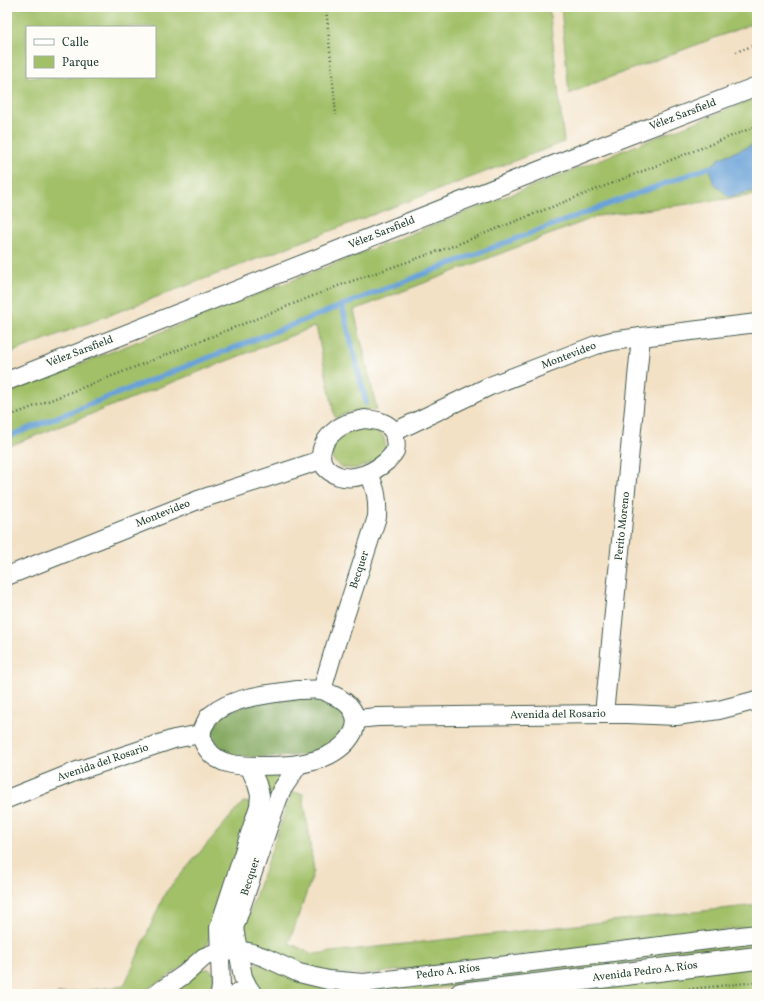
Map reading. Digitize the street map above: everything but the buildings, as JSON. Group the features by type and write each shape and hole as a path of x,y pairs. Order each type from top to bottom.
{"main road":[{"name":"Avenida Pedro A. Ríos","path":"461,994 757,958"}],"street":[{"name":"Vélez Sarsfield","path":"7,381 757,86"},
{"name":"Montevideo","path":"394,432 490,386 596,345 641,337 757,323"},
{"name":"Perito Moreno","path":"604,714 641,337"},
{"path":"365,419 380,421 394,432 396,445 394,452 382,465 369,473 351,478 340,476 328,470 322,464 321,454 324,444 329,436 338,428 352,422 365,419"},
{"name":"Montevideo","path":"7,576 198,500 321,460"},
{"name":"Becquer","path":"322,690 377,517 378,502 375,487 369,473"},
{"path":"298,690 322,690 342,699 352,709 357,719 354,732 343,745 329,755 299,764 249,766 229,764 217,758 209,751 201,734 203,725 210,715 237,701 298,690"},
{"name":"Avenida del Rosario","path":"357,719 377,717 604,714 676,716 719,710 757,700"},
{"name":"Avenida del Rosario","path":"7,799 77,771 174,739 201,734"},
{"name":"Becquer","path":"253,994 243,977 234,928 272,813 281,792 299,764"},
{"name":"Becquer","path":"220,994 219,928 259,806 259,789 249,766"},
{"name":"Pedro A. Ríos","path":"156,994 184,974 204,957 219,951 238,950 249,952 299,973 328,980 364,983 757,934"}],"path":[{"path":"326,7 336,115"},
{"path":"736,52 757,44"},
{"path":"7,417 338,286 453,246 757,126"},
{"path":"660,992 757,982"}],"green space":[{"path":"7,7 549,7 564,142 7,354"},
{"path":"561,7 589,7 589,9 594,7 757,7 757,22 569,94"},
{"path":"757,98 757,195 598,216 354,310 377,410 366,409 335,418 316,326 7,447 7,393"},
{"path":"364,427 381,433 385,440 384,452 372,462 361,467 351,469 340,466 335,462 332,453 338,438 343,434"},
{"path":"309,697 328,700 346,712 348,732 324,749 306,755 278,757 233,755 219,747 212,734 214,726 217,722 225,715 235,710 260,703"},
{"path":"259,772 288,772 263,820"},
{"path":"292,792 303,794 314,871 289,943 313,954 757,905 757,926 369,974 336,974 316,970 254,946 246,940 245,935 245,925"},
{"path":"243,802 253,803 211,934 203,952 163,980 139,994 57,994 124,986 165,893"},
{"path":"757,939 757,949 391,994 288,994 259,989 253,983 250,970 253,965 257,963 318,984"},
{"path":"757,958 757,994 461,994"},
{"path":"202,969 209,969 213,972 214,982 211,992 208,994 167,994"}],"water":[{"path":"757,143 757,190 729,197 713,182 710,167 720,158"}],"waterway":[{"path":"7,437 446,266 710,167"},
{"path":"342,305 366,403"}]}
